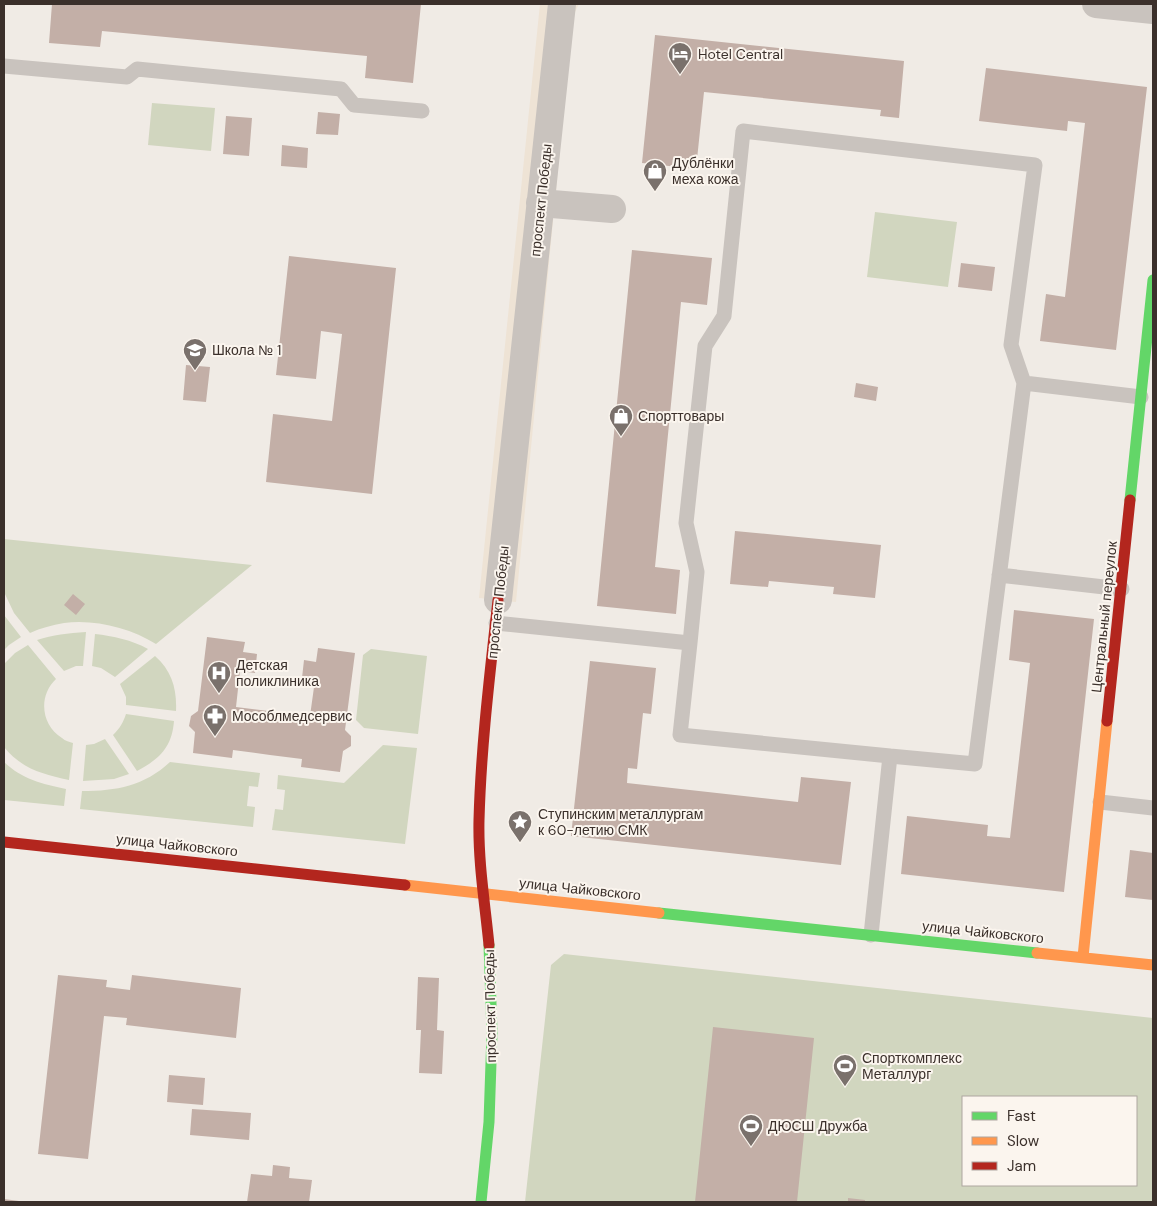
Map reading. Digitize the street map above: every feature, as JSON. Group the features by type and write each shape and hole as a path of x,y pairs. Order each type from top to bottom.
{"main road":[{"name":"Центральный переулок","path":"1083,957 1153,280"},
{"name":"проспект Победы","path":"481,1202 489,1122 492,1033 490,957 480,858 479,821 480,786 497,612"},
{"name":"улица Чайковского","path":"4,842 1153,965"}],"street":[{"name":"проспект Победы","path":"497,612 562,4"},
{"path":"1096,4 1153,10"},
{"path":"540,203 612,209"}],"lane":[{"path":"4,66 127,77 137,69 341,89 354,105 422,111"},
{"path":"743,131 1035,165 1011,345 1024,383 975,764 680,734 697,572 686,523 705,346 724,316 743,131"},
{"path":"1024,383 1141,397"},
{"path":"999,575 1122,588"},
{"path":"497,612 690,643"},
{"path":"871,935 890,756"},
{"path":"1100,802 1153,808"}],"green space":[{"path":"152,103 215,108 211,151 148,145"},
{"path":"875,212 957,222 948,287 867,277"},
{"path":"4,539 252,565 156,644 124,629 88,622 60,624 30,633 14,613 4,592"},
{"path":"4,615 21,637 4,650"},
{"path":"86,632 83,666 76,666 64,671 37,640 61,634"},
{"path":"95,634 122,639 148,649 115,677 101,668 92,666"},
{"path":"28,645 56,679 46,694 44,710 50,726 55,732 65,740 73,743 69,780 25,766 4,747 4,664 15,653"},
{"path":"371,649 427,656 418,734 364,728 356,720 363,655"},
{"path":"155,656 166,668 172,681 176,695 176,711 126,705 126,697 120,684"},
{"path":"126,714 174,721 171,738 163,751 152,762 137,771 113,735 118,730"},
{"path":"105,739 129,774 114,779 83,781 86,745"},
{"path":"383,745 417,748 405,844 272,830 275,809 283,810 285,790 277,789 278,775 344,783"},
{"path":"4,762 18,773 33,780 66,789 64,806 4,800"},
{"path":"170,762 260,773 258,787 249,786 247,806 255,807 253,827 80,809 82,791 107,790 129,786 150,777"},
{"name":"Спорткомплекс Металлург","path":"564,954 1153,1018 1153,1202 525,1202 551,965"}],"shaded area":[{"path":"540,4 579,4 574,14 572,26 516,602 479,598"}],"building":[{"path":"52,4 421,4 413,83 365,78 367,56 102,31 100,47 49,43"},
{"path":"655,35 904,61 899,118 880,116 881,110 704,92 696,169 642,163"},
{"path":"986,68 1147,87 1116,350 1040,341 1046,294 1065,297 1085,123 1068,121 1067,131 979,121"},
{"path":"318,112 340,114 338,135 316,134"},
{"path":"226,116 252,118 249,156 223,154"},
{"path":"282,145 308,148 307,168 281,166"},
{"path":"632,250 712,258 707,305 681,302 655,567 680,570 676,614 597,606"},
{"path":"289,256 396,268 372,494 266,482 273,414 332,421 342,334 321,331 316,379 276,375"},
{"path":"961,263 995,267 992,291 958,287"},
{"path":"186,365 210,367 206,402 183,400"},
{"path":"856,383 878,387 876,401 854,397"},
{"path":"735,531 881,545 875,598 833,594 834,587 769,581 768,587 730,584"},
{"path":"73,594 85,604 76,615 64,605"},
{"path":"1014,610 1094,619 1064,892 901,874 907,816 988,825 987,836 1010,838 1030,663 1009,660"},
{"name":"Детская поликлиника","path":"207,637 245,642 243,652 257,654 255,673 240,671 236,707 310,716 315,680 302,678 304,660 316,662 318,648 355,653 345,730 351,736 351,746 343,751 340,772 301,767 302,759 233,750 232,758 193,753 195,732 189,726 191,716 198,711"},
{"path":"590,661 656,668 651,714 643,713 637,769 628,768 627,783 798,802 801,777 851,782 841,865 571,836"},
{"path":"1130,850 1153,853 1153,900 1125,897"},
{"path":"58,975 107,980 106,987 130,990 132,975 241,988 236,1038 126,1025 127,1018 104,1016 88,1159 38,1154"},
{"path":"418,977 439,978 437,1030 444,1031 442,1074 419,1073 421,1030 416,1030"},
{"name":"ДЮСШ Дружба","path":"713,1027 814,1038 797,1202 695,1202"},
{"path":"169,1075 205,1078 203,1105 167,1102"},
{"path":"192,1109 251,1113 249,1140 190,1135"},
{"path":"273,1165 290,1167 289,1178 312,1180 309,1202 247,1202 251,1174 272,1176"},
{"path":"848,1198 865,1200 865,1202 848,1202"},
{"path":"4,1199 19,1201 19,1202 4,1202"}],"traffic: fast":[{"path":"1130,500 1153,280"},
{"path":"659,913 1037,953"},
{"path":"481,1202 489,1122 492,1033 489,945"}],"traffic: slow":[{"path":"1083,957 1107,721"},
{"path":"405,885 659,913"},
{"path":"1037,953 1153,965"}],"traffic: jam":[{"path":"1107,721 1130,500"},
{"path":"489,945 481,867 479,820 484,737 498,600"},
{"path":"4,842 405,885"}],"place":[{"name":"Hotel Central","path":"680,75"},
{"name":"Дублёнки меха кожа","path":"655,192"},
{"name":"Школа № 1","path":"195,371"},
{"name":"Спорттовары","path":"621,437"},
{"name":"Детская поликлиника","path":"219,694"},
{"name":"Мособлмедсервис","path":"215,737"},
{"name":"Ступинским металлургам к 60-летию СМК","path":"520,843"},
{"name":"Спорткомплекс Металлург","path":"845,1087"},
{"name":"ДЮСШ Дружба","path":"751,1147"}]}
